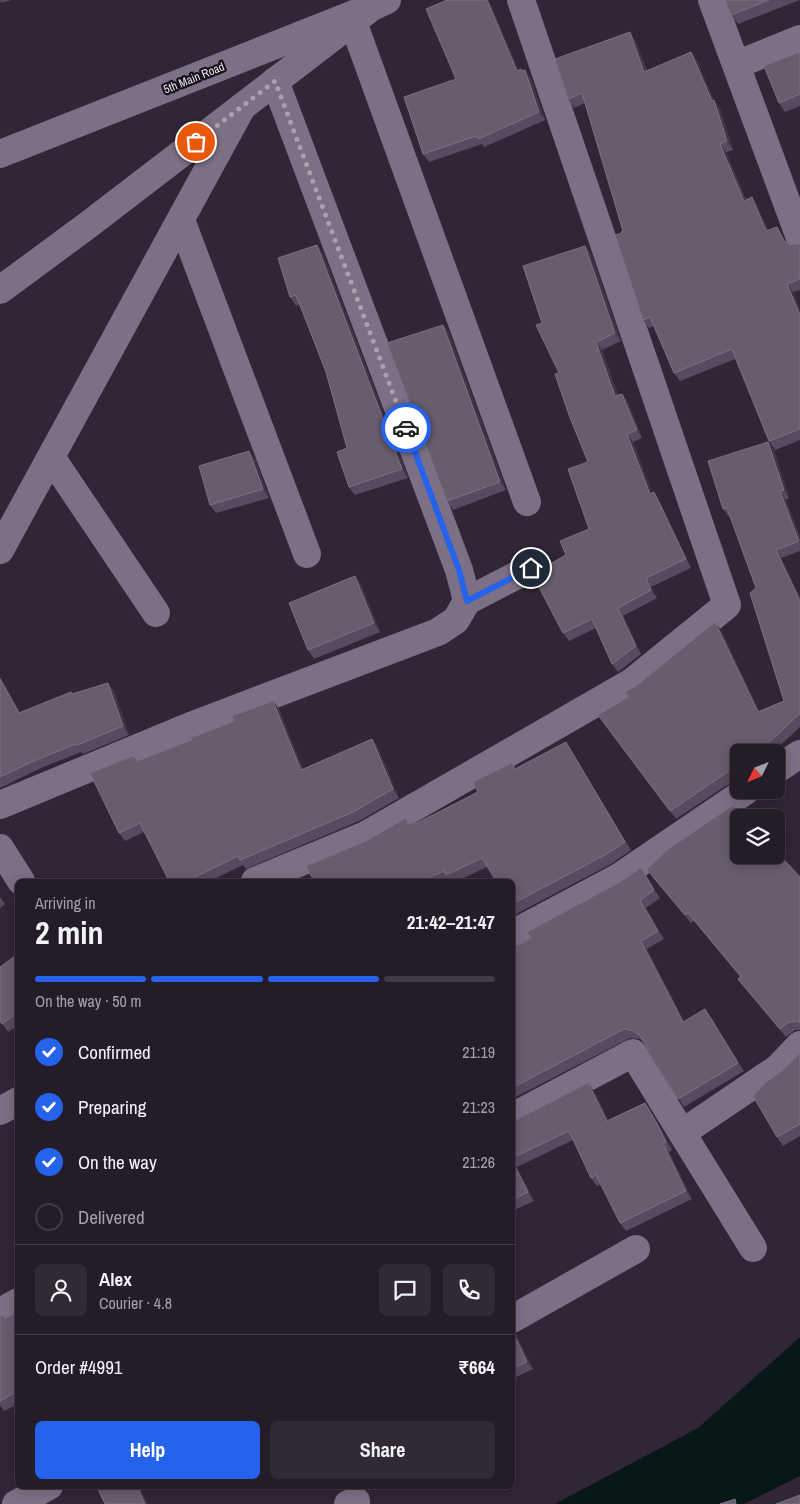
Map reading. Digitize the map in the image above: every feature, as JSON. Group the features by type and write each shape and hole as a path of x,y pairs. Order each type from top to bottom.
{"street":[{"path":"260,879 366,835 632,682 727,605 521,0"},
{"path":"712,0 736,65 794,206 800,238"},
{"path":"0,290 88,226 370,10 527,502"},
{"name":"5th Main Road","path":"0,154 370,10"},
{"path":"736,65 800,38"},
{"path":"275,81 459,570 467,601"},
{"path":"0,550 242,107"},
{"path":"181,220 307,554"},
{"path":"51,457 156,613"},
{"path":"0,805 194,724 438,632 456,620 467,601 531,568"},
{"path":"785,764 800,754"},
{"path":"515,932 619,877 734,799"},
{"path":"0,848 20,879"},
{"path":"682,1133 778,1068 800,1044"},
{"path":"515,1115 633,1053 753,1248"},
{"path":"0,1111 15,1103"},
{"path":"515,1317 636,1249"},
{"path":"0,1312 15,1304"},
{"path":"16,1504 44,1489"}],"shaded area":[{"path":"800,1337 800,1476 744,1504 555,1504 698,1428"}],"building":[{"path":"447,0 487,0 517,71 525,70 539,112 478,139 476,136 423,154 404,97 456,79 426,9"},
{"path":"725,0 769,0 731,15"},
{"path":"630,32 644,72 691,52 712,101 714,100 727,141 720,144 744,201 752,197 766,231 777,227 784,241 791,245 800,244 800,279 787,284 800,315 800,429 769,441 732,349 674,373 650,317 643,320 615,235 623,231 582,93 568,99 555,59"},
{"path":"800,52 800,94 779,103 764,66"},
{"path":"317,245 402,469 349,487 337,452 347,448 326,372 296,295 290,297 278,258"},
{"path":"585,246 615,333 596,342 615,396 622,394 637,430 627,434 650,494 654,492 686,559 646,578 651,590 618,608 636,646 612,664 592,619 563,633 532,574 566,555 560,541 589,529 568,469 588,462 555,374 559,373 536,325 542,323 523,266"},
{"path":"443,325 500,482 447,501 387,343"},
{"path":"768,442 784,490 780,491 799,541 776,550 800,601 800,715 767,744 730,744 730,770 670,811 598,715 628,697 625,692 636,686 715,622 758,712 784,701 750,593 756,588 727,508 723,509 708,461"},
{"path":"249,451 263,489 210,505 199,466"},
{"path":"355,576 374,623 308,650 289,603"},
{"path":"0,679 19,713 71,692 72,694 108,683 123,726 36,760 0,777"},
{"path":"273,701 301,770 372,739 393,789 353,812 240,860 238,856 191,879 168,879 140,823 119,833 90,773 133,756 135,762 192,740 191,738 234,721 232,716"},
{"path":"566,742 625,842 605,855 515,902 515,879 495,879 482,858 446,875 444,871 426,879 313,879 306,866 366,841 406,818 408,824 414,822 415,824 478,792 473,782 512,763 515,769"},
{"path":"733,805 737,809 730,809 730,864 785,864 785,861 800,877 800,1023 797,1021 789,1022 780,1029 738,979 741,976 688,913 685,915 647,869 667,850"},
{"path":"641,868 654,890 640,900 658,931 641,941 683,1022 705,1009 738,1063 678,1099 640,1036 634,1031 624,1029 515,1086 515,947 531,939 527,932 620,882"},
{"path":"15,956 15,1014 2,1024 0,1021 0,967"},
{"path":"800,1053 800,1124 777,1137 753,1096"},
{"path":"588,1083 607,1121 645,1103 666,1142 663,1143 686,1191 620,1223 596,1175 591,1178 569,1131 515,1157 515,1120"},
{"path":"515,1167 528,1192 515,1198"},
{"path":"15,1313 15,1393 0,1401 0,1316 3,1315 5,1318"},
{"path":"515,1336 527,1362 515,1367"},
{"path":"98,1489 138,1489 145,1504 105,1504"},
{"path":"800,1495 800,1504 776,1504"},
{"path":"735,1499 736,1504 720,1504"}],"way so far":[{"path":"196,142 275,81 406,428"}],"route":[{"path":"406,428 459,570 467,601 531,568"}]}
